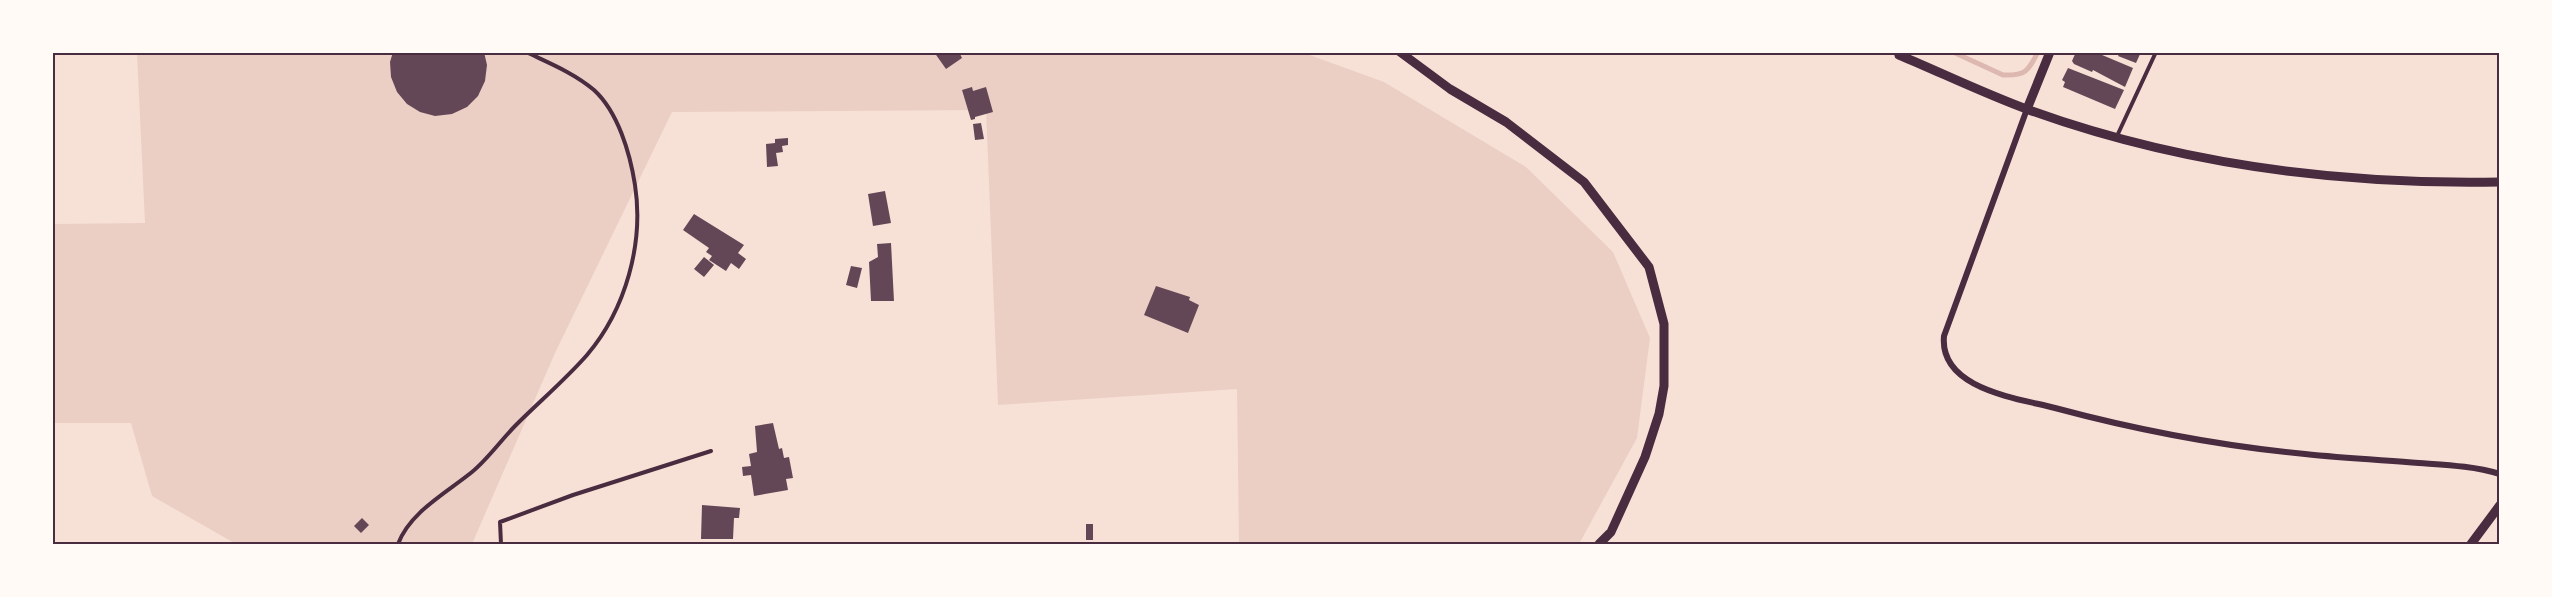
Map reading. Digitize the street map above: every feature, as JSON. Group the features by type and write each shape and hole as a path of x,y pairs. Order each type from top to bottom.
{"street":[{"path":"1400,52 1450,89 1506,122 1584,182 1649,267 1664,324 1664,386 1659,414 1645,457 1621,511 1611,532 1599,544"},
{"path":"2050,52 1947,328 1944,344 1947,359 1957,373 1982,387 2145,430 2242,447 2460,466 2499,474"},
{"path":"1898,53 2027,110 2116,138 2224,163 2297,174 2409,183 2499,183"},
{"path":"2471,544 2499,505"}],"lane":[{"path":"398,544 401,536 423,510 445,490 472,471 588,354 625,290 637,236 639,208 625,143 612,114 595,91 570,74 526,52"},
{"path":"2116,138 2156,52"},
{"path":"501,544 500,522 573,495 711,451"}],"shaded area":[{"path":"137,53 1304,53 1384,82 1526,167 1613,252 1650,338 1637,438 1579,544 1239,544 1237,389 998,405 986,110 672,112 555,353 472,544 236,544 152,496 131,423 53,423 52,224 145,223"}],"building":[{"path":"393,52 484,52 487,65 485,81 478,96 467,107 452,114 435,116 420,112 407,104 397,92 391,77 390,62"},
{"path":"934,52 962,52 960,54 962,58 946,69"},
{"path":"2076,52 2095,52 2133,68 2125,87 2093,70 2092,72 2074,64 2072,61"},
{"path":"2120,52 2141,52 2136,63 2118,56"},
{"path":"2068,68 2124,90 2115,109 2063,87 2065,82 2062,80"},
{"path":"972,87 973,91 986,87 993,112 971,120 962,90"},
{"path":"981,123 984,139 975,140 973,124"},
{"path":"788,138 788,145 782,146 783,152 776,153 778,166 767,167 766,144 775,143 775,139"},
{"path":"885,191 891,223 873,226 868,194"},
{"path":"694,214 744,245 738,253 746,259 739,269 731,263 726,271 709,260 712,256 706,252 709,248 683,230"},
{"path":"891,243 894,301 871,301 869,262 878,257 877,244"},
{"path":"704,257 714,265 704,277 694,269"},
{"path":"851,266 862,268 857,288 846,285"},
{"path":"1156,286 1190,297 1189,300 1199,305 1188,333 1144,315"},
{"path":"773,423 779,449 782,448 784,458 789,457 793,478 786,479 788,490 754,496 751,475 743,476 742,467 751,466 749,454 757,452 755,426"},
{"path":"702,505 740,508 739,518 734,518 733,539 701,539"},
{"path":"362,518 369,525 361,533 354,526"},
{"path":"1086,524 1093,524 1093,540 1086,540"}],"waterway":[{"path":"1953,52 2003,75 2022,73 2032,64 2038,52"}]}
